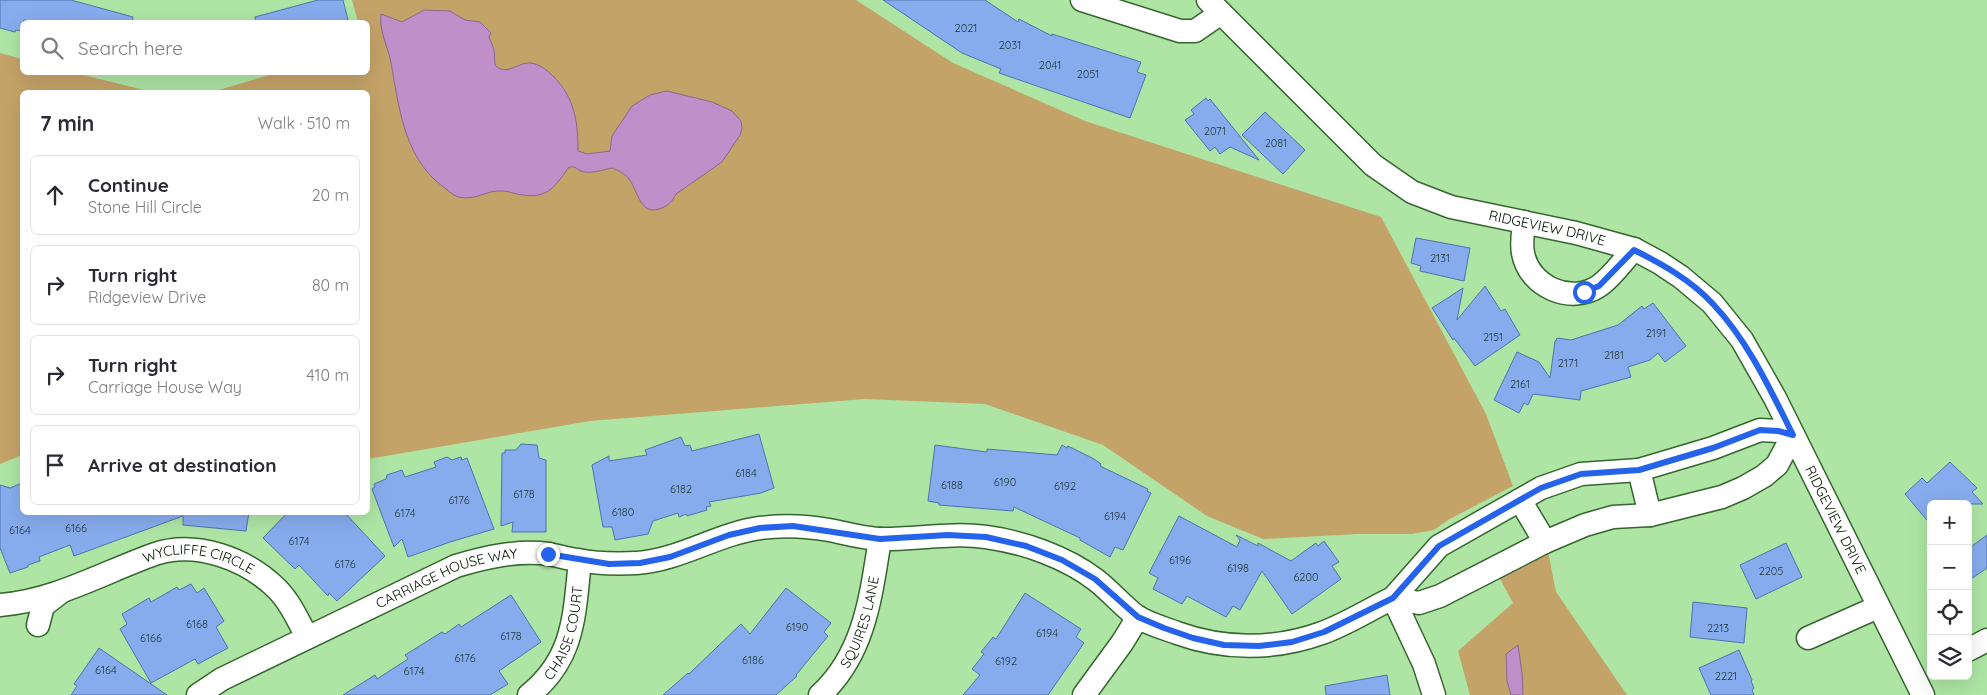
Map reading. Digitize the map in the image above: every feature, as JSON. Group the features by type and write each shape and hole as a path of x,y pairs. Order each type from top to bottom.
{"street":[{"path":"1082,0 1180,31 1195,31 1214,7"},
{"name":"RIDGEVIEW DRIVE","path":"1214,7 1350,144 1392,180 1412,192 1451,207 1594,237 1634,250 1660,263 1696,288 1729,322 1758,367 1878,607 1923,681"},
{"path":"1524,222 1523,253 1529,270 1539,282 1551,290 1568,294 1584,292 1599,286 1634,250"},
{"name":"CARRIAGE HOUSE WAY","path":"198,695 222,679 456,566 488,557 520,553 548,554 580,561 609,564 640,563 663,559 729,535 760,528 793,526 880,539 948,535 986,537 1026,546 1062,560 1095,579 1138,617 1193,638 1224,645 1259,646 1292,642 1324,632 1393,598 1439,546 1541,488 1581,474 1639,470 1713,448 1760,430 1778,431 1793,435"},
{"path":"1393,598 1419,603 1440,596 1546,542 1585,525 1613,517 1650,515 1722,497 1764,476 1777,465 1793,435"},
{"path":"1639,470 1650,515"},
{"path":"1520,500 1546,542"},
{"name":"SQUIRES LANE","path":"820,695 843,668 858,641 868,611 880,539"},
{"name":"WYCLIFFE CIRCLE","path":"0,605 62,592 157,553 183,550 208,552 235,560 257,572 282,596 307,637"},
{"name":"CHAISE COURT","path":"529,695 555,668 566,647 573,624 580,561"},
{"name":"WYCLIFFE CIRCLE","path":"38,625 42,606 62,592"},
{"path":"1393,598 1424,664 1434,695"},
{"path":"1808,638 1878,607"},
{"path":"1084,695 1122,644 1138,617"},
{"path":"1972,648 1987,640"}],"shaded area":[{"path":"352,0 856,0 953,63 1085,121 1381,217 1486,414 1513,486 1448,520 1434,530 1412,534 1358,534 1263,539 1207,516 1103,445 985,404 865,399 590,421 370,459 370,90 219,90 269,75 370,75 370,20 357,20"},
{"path":"424,10 450,11 465,20 480,22 491,33 489,37 494,49 495,65 499,68 504,70 531,63 540,66 551,74 560,84 571,102 576,120 578,151 587,154 610,151 612,136 632,106 650,95 667,91 712,102 732,111 741,121 742,129 740,135 722,162 676,194 665,207 659,209 648,209 640,201 628,177 613,168 583,172 575,167 569,167 553,187 542,194 527,195 496,191 470,198 458,197 442,186 429,173 418,159 410,144 404,128 390,58 382,31 381,14 402,22"},
{"path":"0,53 20,58 20,75 83,75 144,90 20,90 20,456 0,464"},
{"path":"1548,551 1556,592 1627,695 1470,695 1458,651 1513,603 1499,577"},
{"path":"1518,645 1523,695 1511,695 1507,681 1506,654"}],"building":[{"path":"0,0 71,0 133,17 132,20 20,20 20,31 16,30 15,32 0,28"},
{"path":"318,0 343,0 348,20 256,20 255,17"},
{"path":"883,0 985,0 1018,22 1019,19 1052,36 1052,34 1141,62 1137,72 1146,75 1130,118 999,73 1001,69 962,53"},
{"path":"1206,98 1208,101 1210,99 1259,160 1230,147 1220,154 1215,147 1210,151 1185,120 1194,114 1191,110"},
{"path":"1265,112 1305,150 1283,174 1242,135"},
{"path":"1416,238 1470,248 1464,281 1420,271 1421,266 1411,263"},
{"path":"1485,286 1501,311 1505,309 1520,335 1475,366 1454,338 1453,340 1432,308 1463,288 1457,320"},
{"path":"1653,303 1686,346 1665,362 1658,353 1650,360 1628,367 1631,377 1581,391 1580,400 1533,394 1528,405 1524,403 1519,413 1494,400 1517,352 1539,362 1550,378 1557,338 1571,340 1618,325 1642,306 1644,309"},
{"path":"759,434 774,488 761,493 709,502 711,506 706,507 707,510 687,516 686,514 679,517 678,513 653,521 648,534 615,540 612,527 603,527 592,465 609,456 609,461 647,455 645,450 681,437 685,446 690,445 692,451"},
{"path":"521,444 537,445 539,458 546,460 546,532 512,532 513,522 501,526 502,453 505,453 505,450 516,450"},
{"path":"935,445 987,452 987,449 1057,455 1062,445 1067,448 1068,446 1094,459 1101,464 1100,466 1148,489 1147,491 1151,493 1123,550 1115,547 1110,557 1080,540 1080,538 1014,507 1013,511 939,505 939,503 928,501"},
{"path":"447,457 452,460 461,457 462,460 467,458 494,529 408,557 402,539 394,547 372,489 375,487 374,484 386,479 387,475 402,470 405,477 436,467 434,462"},
{"path":"1950,462 1977,488 1972,492 1983,504 1972,504 1972,500 1927,500 1927,520 1905,494 1922,478 1927,483"},
{"path":"20,484 20,515 249,515 246,531 183,525 183,516 74,556 70,545 39,557 40,561 10,573 0,548 0,485 10,488"},
{"path":"285,515 347,515 385,556 337,601 329,593 328,596 299,565 295,569 263,538"},
{"path":"1179,516 1237,547 1240,540 1236,535 1258,546 1258,543 1291,561 1316,543 1318,546 1324,541 1339,562 1332,566 1341,579 1292,614 1262,571 1240,610 1233,606 1226,617 1187,596 1182,604 1153,589 1158,578 1149,573"},
{"path":"1987,535 1987,568 1972,578 1972,546"},
{"path":"1786,543 1802,577 1756,599 1740,565"},
{"path":"191,584 197,593 204,588 224,621 216,627 228,648 198,664 195,659 151,683 120,629 127,624 122,614 149,598 151,602 177,587 179,590"},
{"path":"786,588 831,623 824,632 828,636 797,676 776,695 663,695 689,674 741,624 750,634"},
{"path":"1025,593 1081,629 1076,637 1084,643 1048,695 963,695 980,675 972,669 984,654 981,652 993,637 996,639"},
{"path":"511,595 541,642 499,671 508,684 490,695 343,695 375,675 377,679 408,659 405,655 442,632 445,634 459,624 461,627"},
{"path":"1693,602 1747,608 1744,643 1690,637"},
{"path":"99,648 167,695 71,695 77,686 74,684"},
{"path":"1739,650 1752,680 1754,695 1711,695 1699,668"},
{"path":"1387,675 1390,695 1326,695 1325,686"}],"route":[{"path":"548,554 580,561 609,564 640,563 670,557 729,535 760,528 793,526 880,539 948,535 986,537 1026,546 1062,560 1095,579 1138,617 1193,638 1224,645 1259,646 1292,642 1324,632 1393,598 1439,546 1541,488 1581,474 1639,470 1713,448 1760,430 1778,431 1793,435 1775,398 1742,340 1712,303 1681,277 1660,263 1634,250 1599,286 1584,292"}]}
